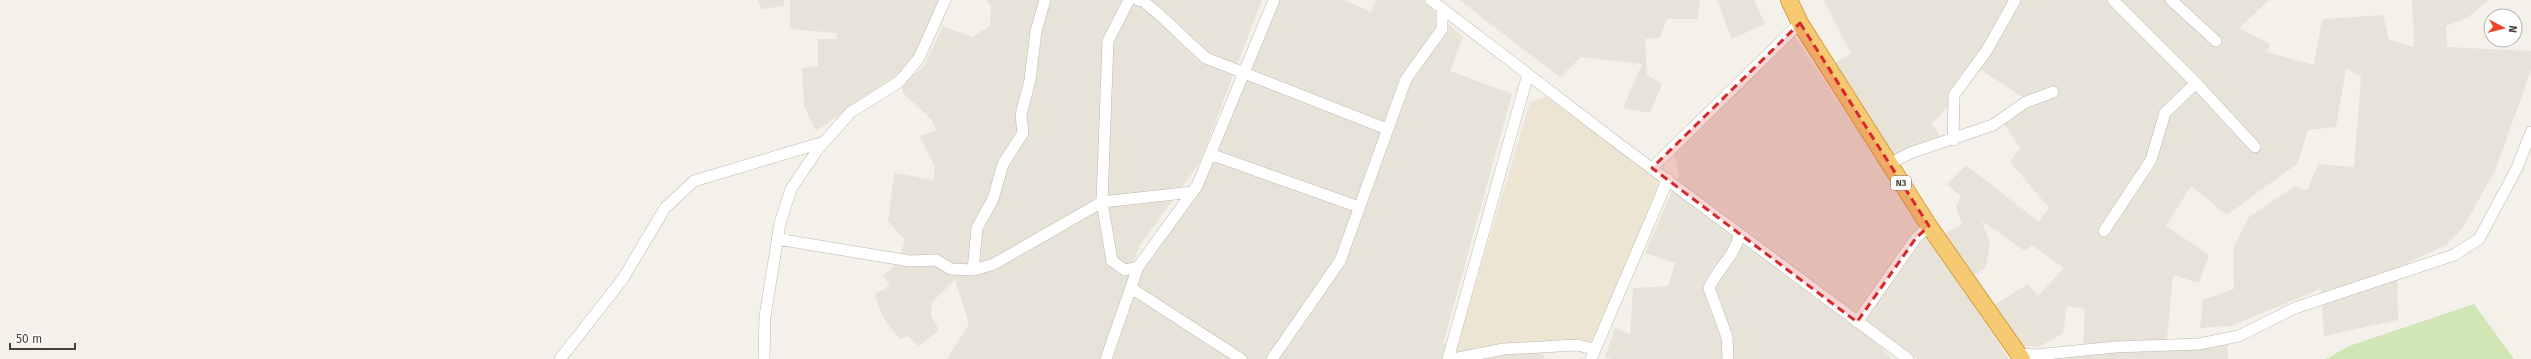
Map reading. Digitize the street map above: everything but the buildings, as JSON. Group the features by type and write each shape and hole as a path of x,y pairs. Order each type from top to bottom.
{"highway":[{"name":"N3","path":"1789,0 1800,23 1929,226 2021,356"}],"street":[{"path":"764,359 765,316 777,239 780,223 791,189 825,142 851,112 899,82 920,58 945,0"},
{"path":"973,270 977,228 994,199 1003,164 1023,133 1021,115 1030,80 1036,31 1045,0"},
{"path":"1129,0 1108,41 1102,202 1112,261 1125,270 1138,267"},
{"path":"1138,0 1143,1 1168,20 1188,43 1206,58 1243,74 1387,129"},
{"path":"1106,359 1138,267 1193,192 1274,0"},
{"path":"1431,0 1739,234 1908,359"},
{"path":"1953,140 1954,95 1986,50 2015,0"},
{"path":"2113,0 2196,83 2255,147"},
{"path":"2171,0 2216,41"},
{"path":"1272,359 1340,262 1406,78 1442,30 1442,9"},
{"path":"1652,168 1800,23"},
{"path":"1448,359 1528,74"},
{"path":"2104,231 2151,160 2165,113 2196,83"},
{"path":"1889,164 1910,154 1992,125 2026,102 2053,92"},
{"path":"2021,356 2115,347 2199,344 2239,336 2295,308 2454,255 2479,239 2516,168 2531,132"},
{"path":"560,359 622,280 665,208 694,181 825,142"},
{"path":"1210,154 1359,207"},
{"path":"1453,359 1504,349 1577,346 1592,354 1668,179"},
{"path":"777,239 910,261 936,260 951,269 973,270 994,264 1102,202 1193,192"},
{"path":"1857,322 1916,238 1929,226"},
{"path":"1728,359 1726,336 1709,288 1713,278 1738,243 1739,234"},
{"path":"1131,288 1241,359"}],"highlighted area":[{"path":"1800,23 1929,226 1916,238 1857,322 1652,168"}],"shaded area":[{"path":"757,0 784,0 784,6 762,9"},
{"path":"790,0 942,0 910,66 816,131 804,106 802,68 818,66 818,39 837,39 836,33 790,29"},
{"path":"986,0 1262,0 1200,162 1139,247 1101,359 947,359 969,324 955,280 932,302 931,316 939,330 919,346 908,336 900,339 882,316 875,294 890,286 883,275 898,263 905,240 888,221 894,173 933,180 935,167 920,136 936,130 932,120 903,93 902,84 924,66 943,26 972,37 990,26 991,6"},
{"path":"1280,0 1345,0 1371,12 1376,0 1422,0 1463,37 1450,71 1512,94 1443,344 1546,342 1544,359 1113,359 1144,264 1196,191"},
{"path":"1459,0 1700,0 1697,19 1667,19 1660,38 1645,39 1647,75 1662,84 1650,113 1623,108 1642,64 1581,57 1560,77"},
{"path":"1717,0 1754,0 1765,24 1732,39"},
{"path":"1824,0 2269,0 2239,28 2270,44 2267,52 2314,65 2322,19 2383,15 2389,40 2414,47 2412,0 2489,0 2467,18 2446,26 2447,47 2531,51 2531,70 2495,171 2462,229 2446,245 2397,268 2398,320 2324,336 2321,289 2230,326 2200,328 2203,300 2234,289 2233,249 2249,217 2295,186 2307,191 2318,164 2354,167 2361,76 2346,69 2336,127 2308,130 2298,163 2227,215 2191,186 2166,226 2209,255 2199,283 2173,275 2166,349 2227,341 2228,359 2029,359 2083,351 2085,309 2067,306 2063,333 2039,347 2020,345 1994,305 2028,284 2038,296 2064,268 2032,245 2025,251 1982,221 1990,244 1986,267 1972,277 1943,235 1962,224 1956,206 1961,197 1947,184 1966,165 2039,222 2049,208 2010,162 2020,148 2002,121 2024,98 1981,70 1932,124 1940,137 1892,160 1833,64 1851,54"},
{"path":"1789,27 2009,359 1917,359 1884,336 1874,340 1892,359 1611,359 1605,357 1615,328 1630,334 1633,288 1668,286 1675,263 1645,253 1679,175 1674,151"},
{"path":"1548,96 1660,182 1595,341 1462,349 1458,343 1530,102"}],"green space":[{"path":"2474,304 2514,359 2326,359 2349,346"}]}
